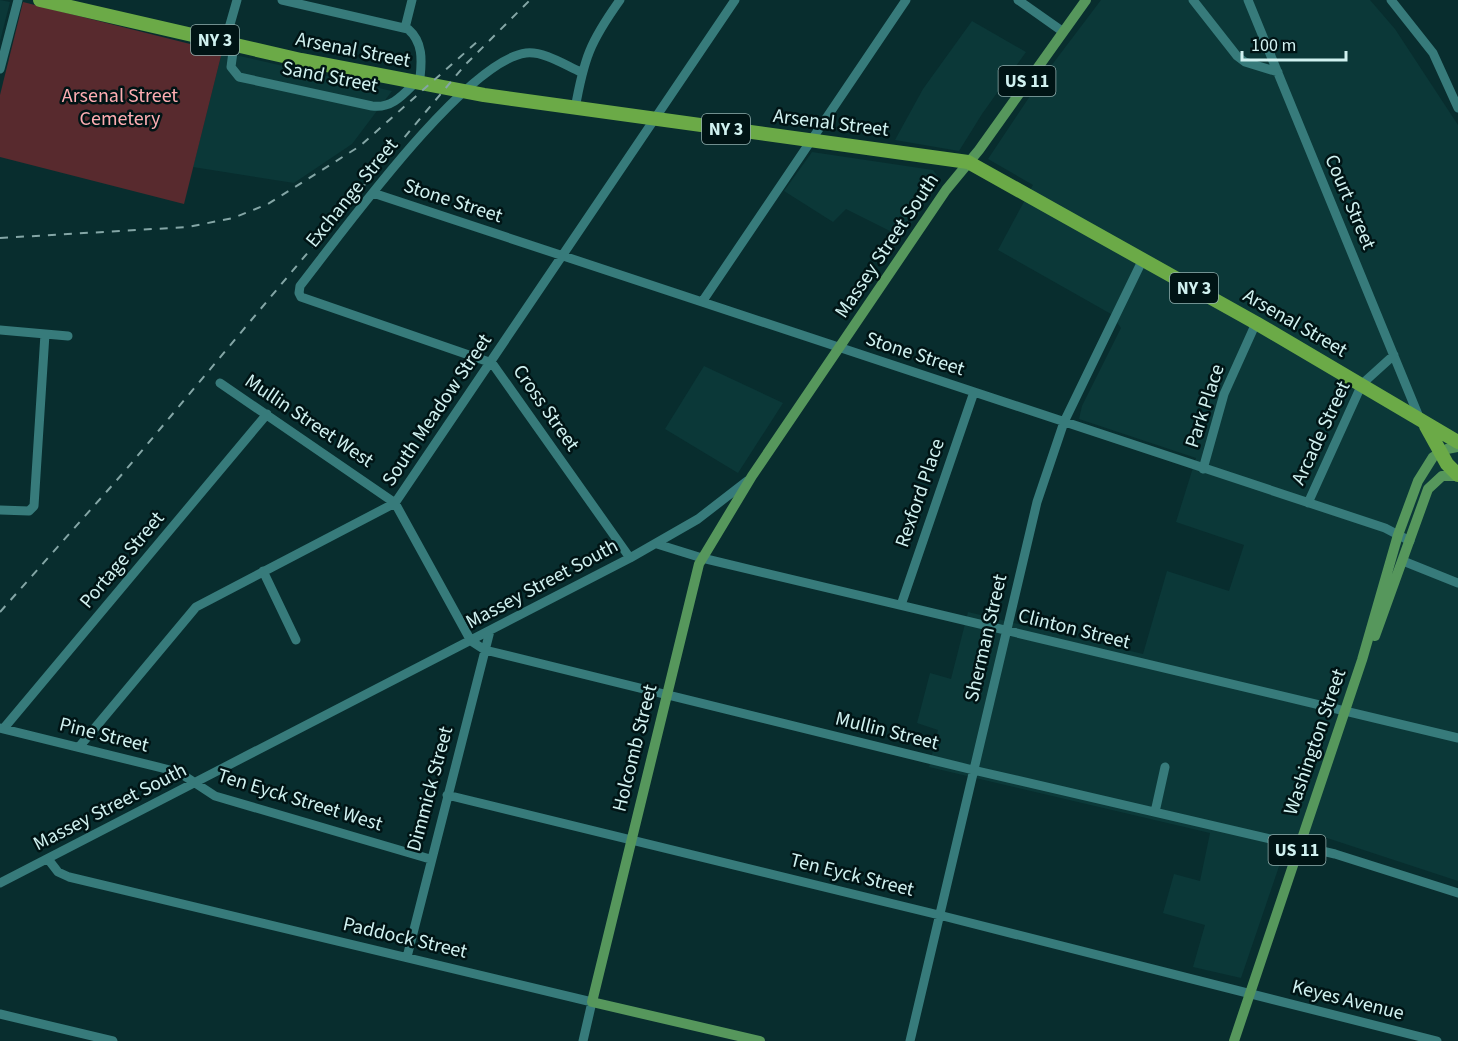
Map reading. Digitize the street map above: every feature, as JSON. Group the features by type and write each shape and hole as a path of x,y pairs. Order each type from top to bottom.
{"highway":[{"name":"Arsenal Street","path":"40,0 89,5 230,43 390,78 484,95 968,162 1419,417"},
{"name":"NY 3","path":"1419,417 1458,442"},
{"name":"NY 3","path":"1419,417 1443,463 1458,475"},
{"path":"1458,453 1454,460 1458,475"}],"main road":[{"name":"US 11","path":"968,162 1086,0"},
{"name":"Massey Street South","path":"752,476 946,190 968,162"},
{"path":"1443,463 1458,447"},
{"name":"Washington Street","path":"1234,1041 1362,660 1398,535 1421,473 1429,461 1443,463 1428,489 1378,627 1362,660"},
{"name":"Holcomb Street","path":"592,1002 665,696 702,558 752,476"},
{"name":"Paddock Street","path":"592,1002 760,1041"}],"street":[{"path":"0,69 18,0"},
{"path":"230,43 237,0"},
{"path":"282,0 405,28 412,0"},
{"path":"575,108 581,72 595,34 620,0"},
{"name":"South Meadow Street","path":"79,747 196,607 395,503 492,363 735,0"},
{"path":"702,302 906,0"},
{"path":"1017,0 1062,31"},
{"path":"1193,0 1237,56 1245,62 1278,72"},
{"name":"Court Street","path":"1248,0 1419,417"},
{"path":"1391,0 1433,53 1458,108"},
{"name":"Sand Street","path":"230,43 231,67 239,77 379,107 395,101 420,78 420,46 414,34 405,28"},
{"name":"Exchange Street","path":"327,306 302,297 300,286 373,194 460,95 490,69 526,53 538,53 581,72"},
{"name":"Stone Street","path":"373,194 1308,503 1410,541"},
{"name":"Sherman Street","path":"910,1041 1037,502 1064,422 1143,259"},
{"name":"Cross Street","path":"327,306 492,363 630,558"},
{"name":"Park Place","path":"1203,469 1224,394 1256,323"},
{"path":"0,330 68,336"},
{"path":"0,510 29,511 34,506 45,334"},
{"name":"Arcade Street","path":"1308,503 1362,384 1394,355"},
{"name":"Mullin Street West","path":"220,383 395,503 471,641"},
{"name":"Rexford Place","path":"901,605 974,392"},
{"name":"Portage Street","path":"2,728 267,414"},
{"name":"Massey Street South","path":"0,882 657,544 723,502 752,476"},
{"name":"Clinton Street","path":"657,544 702,558 1458,738"},
{"path":"1403,561 1458,583"},
{"path":"263,571 296,640"},
{"name":"Dimmick Street","path":"407,957 430,859 490,631"},
{"name":"Mullin Street","path":"471,641 485,650 665,696 1335,854 1458,893"},
{"name":"Pine Street","path":"2,728 166,769 180,773 196,783"},
{"path":"1155,812 1165,767"},
{"name":"Ten Eyck Street West","path":"196,783 215,796 430,859"},
{"name":"Ten Eyck Street","path":"447,795 1250,993"},
{"name":"Paddock Street","path":"48,859 58,872 69,877 592,1002"},
{"name":"Keyes Avenue","path":"1250,993 1437,1041"},
{"name":"Holcomb Street","path":"583,1041 592,1002"},
{"path":"0,1014 114,1041"}],"shaded area":[{"path":"0,0 10,2 0,41"},
{"path":"1101,0 1370,0 1395,29 1458,125 1458,881 1321,836 1290,834 1241,978 1193,967 1205,925 1163,913 1174,874 1200,881 1210,833 929,767 938,730 917,723 930,673 951,679 968,612 1143,654 1167,571 1229,591 1244,545 1176,522 1196,458 1079,419 1082,406 1121,328 1111,314 998,250 1033,185 988,159 1042,78"},
{"path":"972,21 1026,52 959,151 895,140 923,89"},
{"path":"222,52 392,91 352,144 294,183 193,167"},
{"path":"812,152 933,170 938,177 917,216 900,236 846,209 833,222 784,191"},
{"path":"704,366 783,403 738,473 665,429"}],"green space":[{"name":"Arsenal Street Cemetery","path":"23,2 222,52 184,204 0,157 0,95"}],"railway":[{"path":"0,612 124,472 465,65 530,0"},
{"path":"0,238 188,227 233,218 268,204 360,146 478,41"}]}
